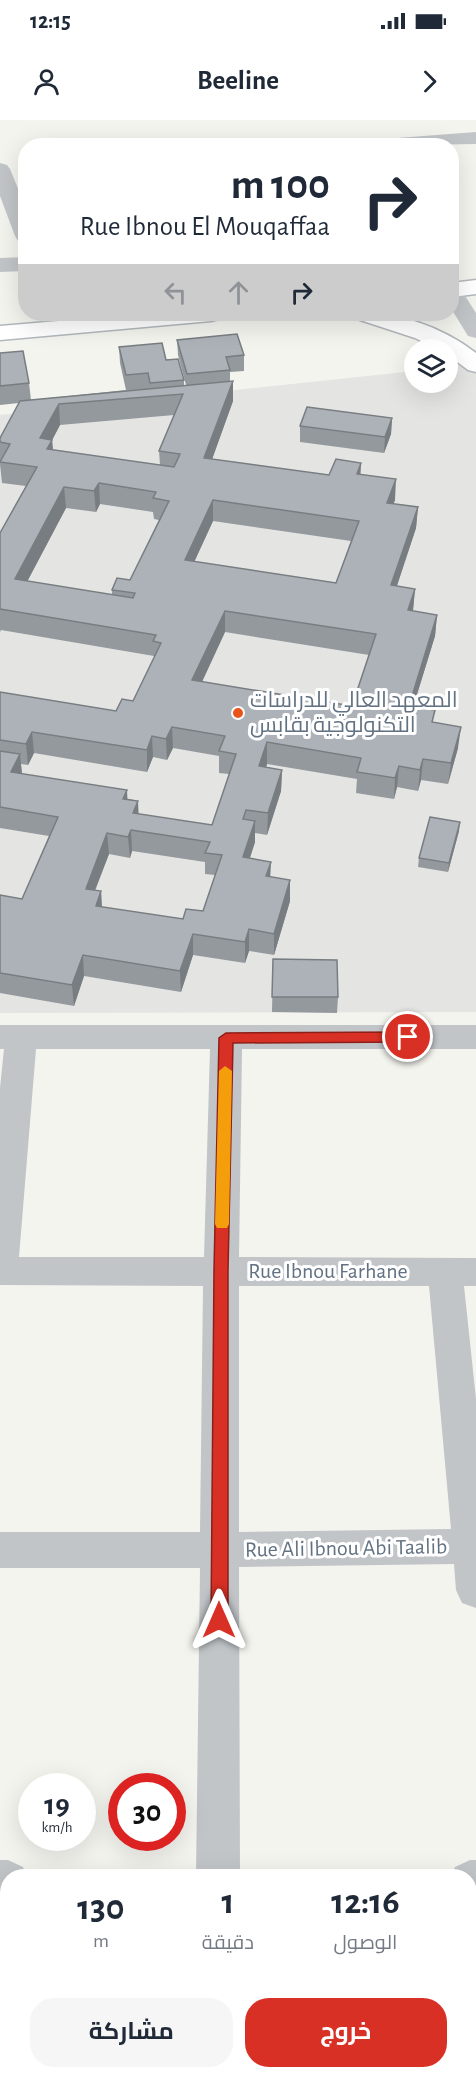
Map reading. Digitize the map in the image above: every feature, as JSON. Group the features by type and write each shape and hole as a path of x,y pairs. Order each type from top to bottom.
{"main road":[{"path":"459,290 476,287"},
{"path":"0,333 52,321"},
{"path":"386,321 438,338 460,351 476,365"}],"street":[{"path":"459,139 476,138"},
{"path":"0,168 18,215"},
{"path":"0,265 18,264"},
{"path":"459,303 476,331"},
{"path":"0,1270 10,1037 476,1037"},
{"path":"218,1869 221,1270 226,1038"},
{"name":"Rue Ibnou Farhane","path":"0,1270 461,1271"},
{"path":"461,1271 476,1590"},
{"name":"Rue Ali Ibnou Abi Taalib","path":"0,1550 220,1550 474,1546"}],"shaded area":[{"name":"المعهد العالي للدراسات التكنولوجية بقابس","path":"458,365 476,371 476,1012 0,1013 0,415 404,372 404,393 458,393"}],"building":[{"path":"237,334 244,355 226,357 230,370 187,374 177,340"},
{"path":"162,343 166,360 178,359 184,380 150,383 148,373 126,375 119,347"},
{"path":"23,351 29,383 0,386 0,353"},
{"path":"233,381 204,458 329,475 336,459 361,463 357,474 396,479 387,503 418,507 391,585 415,589 408,610 437,615 409,706 435,710 432,722 461,727 451,763 423,759 420,770 399,766 395,778 357,772 361,758 267,742 259,766 282,770 268,813 246,810 243,819 255,821 243,857 271,862 266,876 290,880 274,934 249,929 245,942 193,934 180,971 83,955 72,985 0,973 0,895 22,899 58,817 0,807 0,751 20,754 11,772 127,790 123,799 138,801 133,813 212,825 236,754 219,751 225,736 172,727 166,739 152,736 147,750 32,732 26,744 0,740 0,692 116,711 122,699 133,701 161,643 153,641 156,635 0,609 0,533 37,467 0,462 10,444 0,442 0,438 20,401","holes":["183,394 159,451 180,454 174,467 47,449 52,440 40,438 59,404","99,483 156,492 153,498 169,501 130,580 117,578 112,590 135,593 133,598 15,579 64,487 94,491","213,500 359,521 336,583 185,560","225,611 376,634 352,706 192,680","131,830 210,842 205,853 222,855 203,911 186,909 183,919 96,906 101,891 86,889 107,833 128,837"]},
{"path":"307,407 392,418 385,437 300,426"},
{"path":"430,817 460,822 449,863 419,858"},
{"path":"273,959 337,960 338,997 272,997"}],"slow traffic":[{"path":"222,1224 225,1071"}],"place":[{"name":"المعهد العالي للدراسات التكنولوجية بقابس","path":"238,713"}],"route":[{"path":"219,1620 221,1270 226,1038 408,1037"}]}
